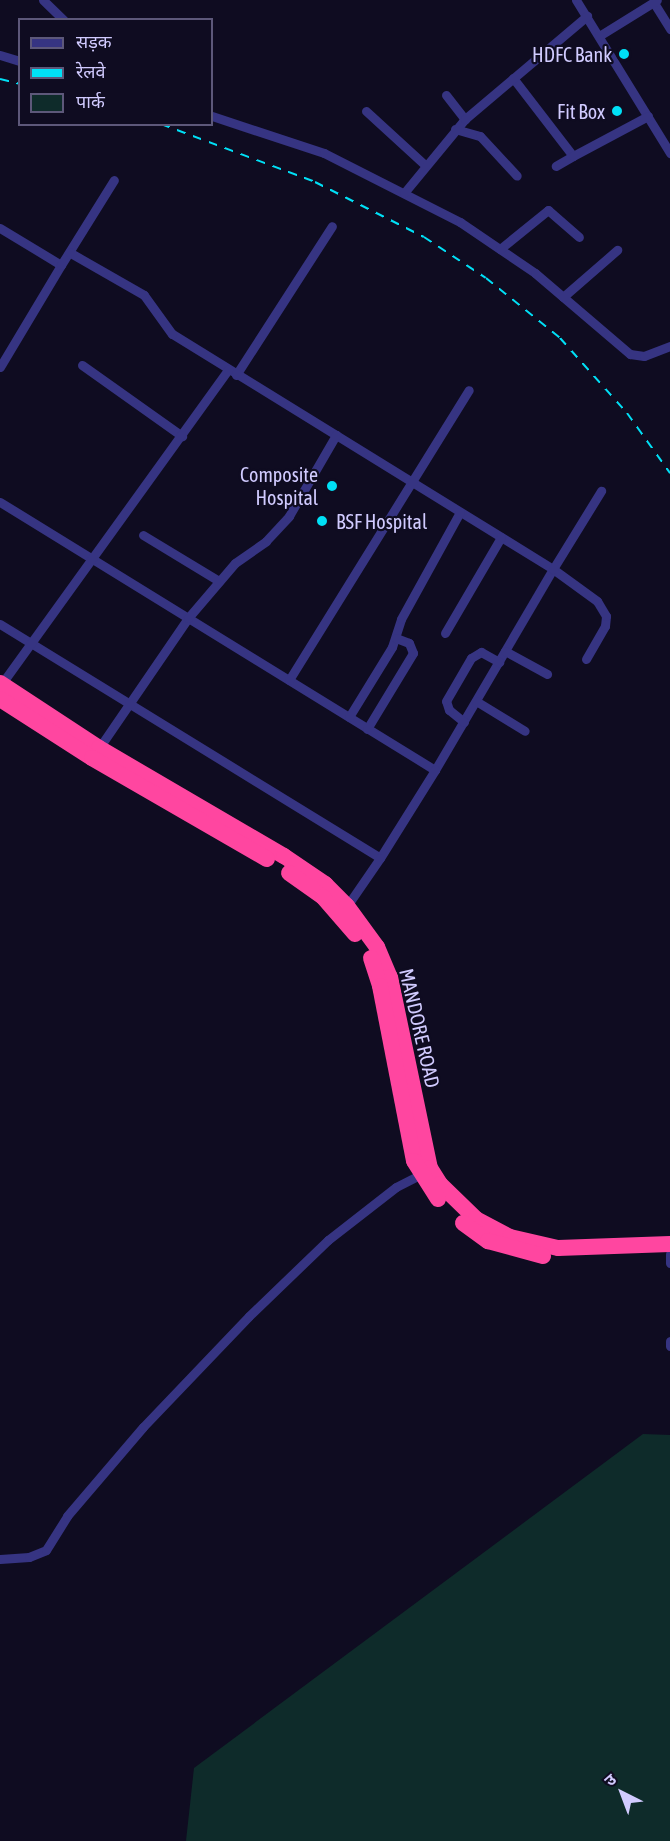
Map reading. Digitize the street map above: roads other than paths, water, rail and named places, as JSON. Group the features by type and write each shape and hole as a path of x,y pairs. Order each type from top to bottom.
{"highway":[{"name":"MANDORE ROAD","path":"0,688 95,753 282,869 323,897 350,927 372,960 381,986 414,1161 420,1175 434,1195 469,1229 506,1248 556,1259 670,1254"},
{"name":"MANDORE ROAD","path":"95,753 284,856 326,884 347,906 377,947 390,977 424,1151 435,1176 457,1203 491,1229 533,1243 566,1248 670,1244"}],"street":[{"path":"43,0 62,18"},
{"path":"576,0 670,153"},
{"path":"599,36 655,1 670,29"},
{"path":"404,193 465,119 587,16"},
{"path":"0,55 18,60"},
{"path":"513,78 573,156"},
{"path":"446,95 465,119"},
{"path":"366,111 425,165"},
{"path":"213,116 324,153 460,222 563,297 630,354 644,356 670,346"},
{"path":"556,165 648,116"},
{"path":"455,129 480,136 517,177"},
{"path":"0,367 114,180"},
{"path":"500,249 548,210 579,237"},
{"path":"0,688 30,643 94,560 182,436 232,372 332,226"},
{"path":"0,228 61,265"},
{"path":"563,297 617,250"},
{"path":"69,252 144,295 166,329 553,569 597,601 606,616 605,626 586,659"},
{"path":"82,365 182,436"},
{"path":"289,680 470,390"},
{"path":"95,753 188,618 219,581 290,516 336,435"},
{"path":"347,906 435,770 601,491"},
{"path":"0,502 435,770"},
{"path":"349,717 396,638 401,619 460,512"},
{"path":"143,535 219,581"},
{"path":"445,633 501,537"},
{"path":"0,624 380,858"},
{"path":"367,729 413,653 409,643 396,638"},
{"path":"506,651 547,674"},
{"path":"464,722 449,710 446,701 471,658 481,652 499,662"},
{"path":"476,701 525,730"},
{"path":"0,1559 29,1557 46,1550 67,1516 143,1427 249,1316 328,1240 396,1187 420,1175"},
{"path":"670,1254 670,1263"},
{"path":"670,1341 670,1346"}],"railway":[{"path":"0,79 18,84"},
{"path":"166,126 315,182 424,237 486,278 560,338 627,413 670,473"}],"place":[{"name":"HDFC Bank","path":"624,54"},
{"name":"Fit Box","path":"617,111"},
{"name":"Composite Hospital","path":"332,486"},
{"name":"BSF Hospital","path":"322,521"}]}
